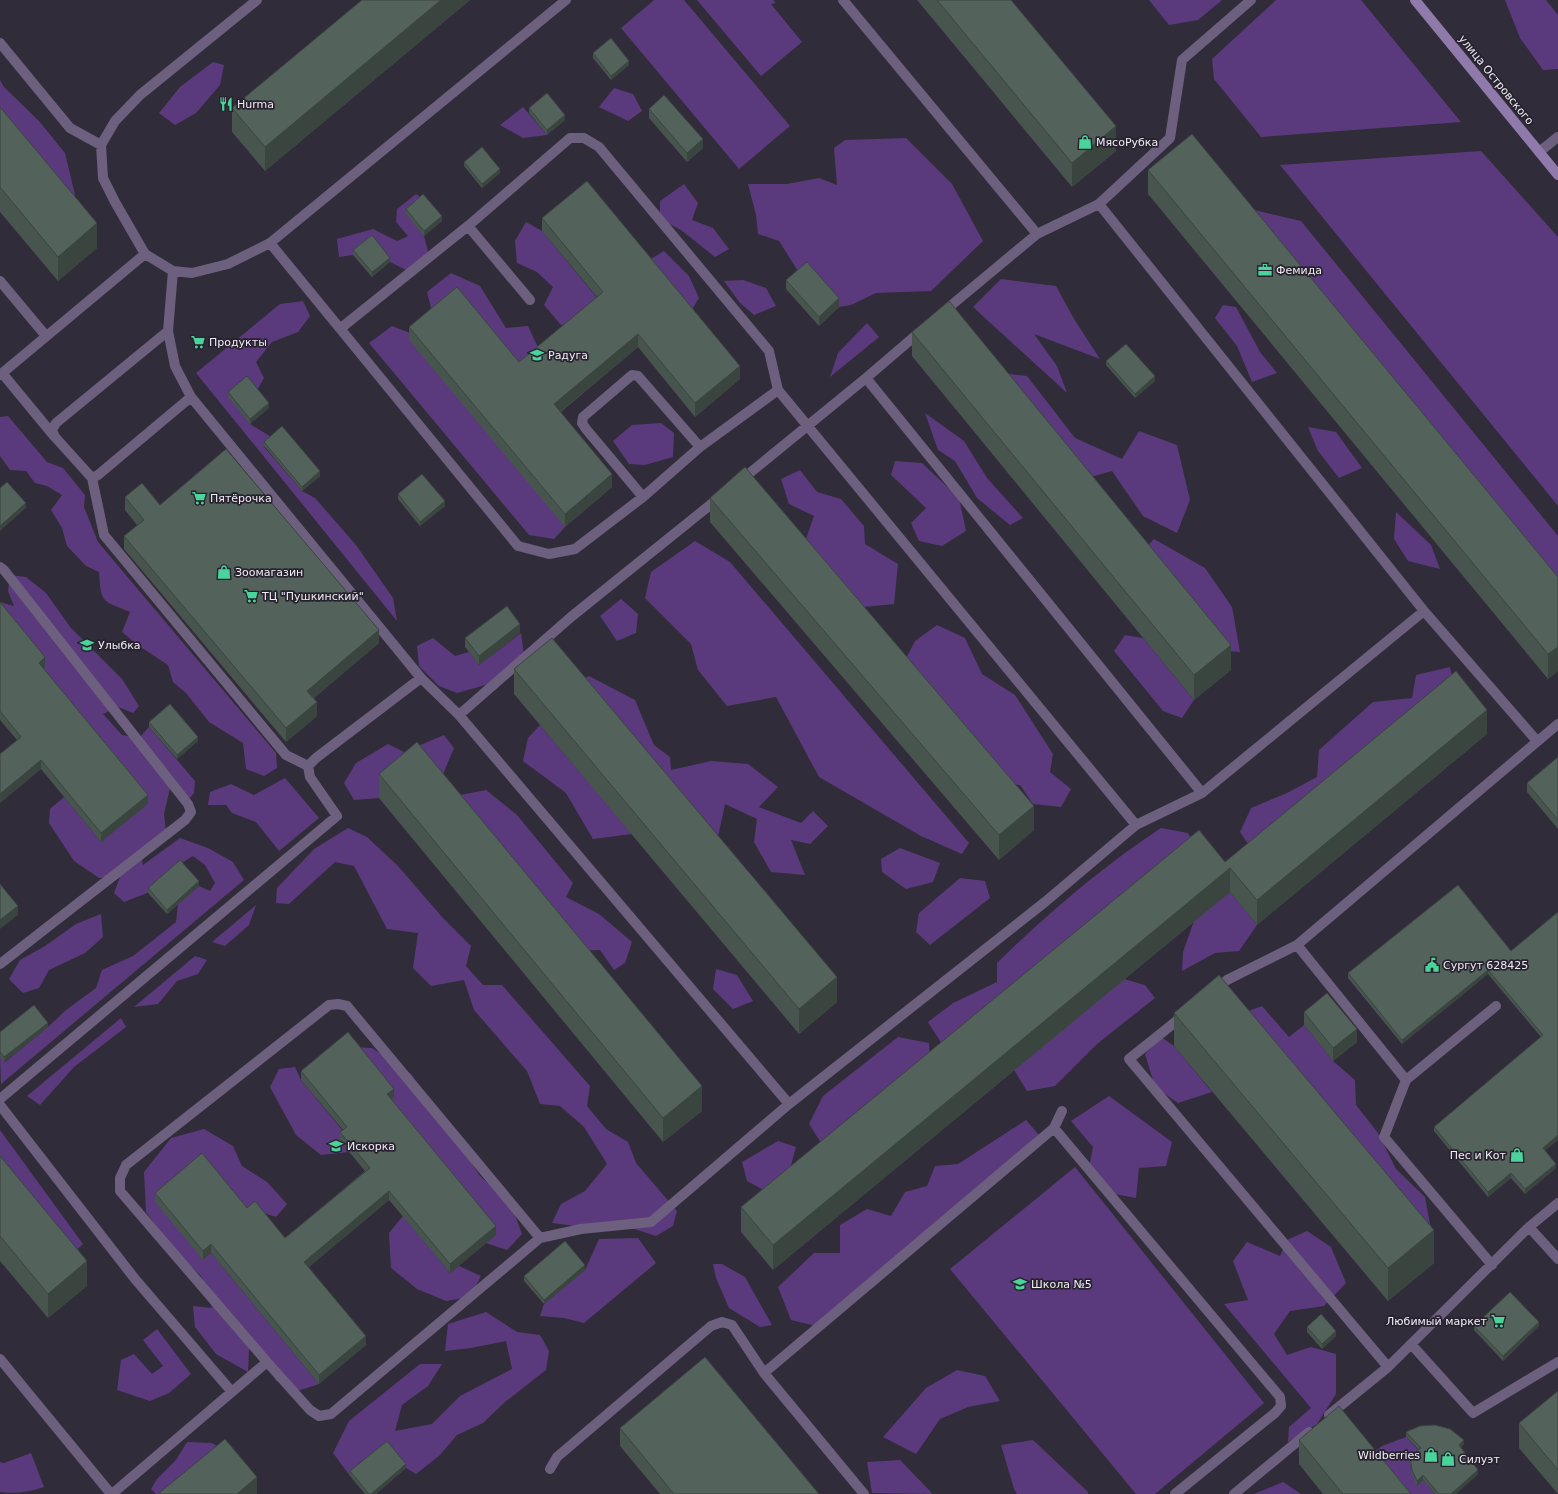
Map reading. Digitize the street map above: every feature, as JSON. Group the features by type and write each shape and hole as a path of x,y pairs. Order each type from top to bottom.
{"main road":[{"name":"улица Островского","path":"1415,0 1558,175"}],"lane":[{"path":"257,0 140,95 115,121 101,145 103,178 115,202 146,254 173,271 192,273 228,264 270,243 566,0"},
{"path":"843,0 1037,234"},
{"path":"459,715 571,617 808,426 1037,234 1099,204 1170,138 1182,60 1251,0"},
{"path":"0,43 70,128 101,145"},
{"path":"1539,152 1558,137"},
{"path":"341,328 468,226 570,138 584,138 599,147 769,351 778,390 1136,825"},
{"path":"1099,204 1424,611 1537,741"},
{"path":"468,226 530,300"},
{"path":"270,243 518,546 549,554 575,550 643,497 700,447 778,390"},
{"path":"146,254 1,374 92,478 104,535 286,755 308,766"},
{"path":"173,271 168,331 175,366 191,397 421,678 459,715 789,1104"},
{"path":"0,281 46,336"},
{"path":"55,437 52,430 56,423 168,331"},
{"path":"643,497 582,423 583,417 632,375 638,376 700,447"},
{"path":"866,378 1202,793"},
{"path":"92,478 98,475 191,397"},
{"path":"0,568 4,570 183,798 191,812 185,820 0,964"},
{"path":"540,1238 347,1006 338,1004 329,1005 126,1165 120,1178 120,1191 267,1362 310,1410 319,1416 331,1414 540,1238 581,1229 651,1222 789,1104 1039,907 1136,825 1202,793 1424,611"},
{"path":"308,766 316,758 421,678"},
{"path":"1208,995 1227,980 1297,945 1558,724"},
{"path":"0,1099 337,816 310,777 308,766"},
{"path":"1297,945 1406,1080"},
{"path":"1492,1265 1384,1137 1406,1080 1496,1006"},
{"path":"1190,1010 1129,1060 1388,1367"},
{"path":"0,1105 135,1279 232,1392"},
{"path":"764,1373 1054,1128 1062,1111"},
{"path":"1054,1128 1280,1397 1282,1406 1275,1413 1175,1494"},
{"path":"1234,1494 1388,1367 1529,1227 1558,1203"},
{"path":"1529,1227 1558,1259"},
{"path":"550,1469 556,1457 712,1326 722,1322 732,1324 764,1373 864,1494"},
{"path":"1411,1344 1473,1413 1558,1362"},
{"path":"0,1359 111,1494 267,1362"}],"shaded area":[{"path":"654,0 684,0 790,126 739,169 621,28"},
{"path":"697,0 773,0 776,3 771,4 802,42 761,76"},
{"path":"1149,0 1222,0 1198,20 1169,25"},
{"path":"1276,0 1361,0 1461,122 1261,137 1214,79 1212,59"},
{"path":"1505,0 1546,0 1558,15 1558,69 1543,70 1520,38"},
{"path":"213,62 224,65 220,85 196,113 175,125 159,113 180,87"},
{"path":"0,80 4,87 39,121 65,153 75,195 68,213 0,132"},
{"path":"614,88 633,94 642,111 628,121 599,107"},
{"path":"523,107 547,135 523,138 500,125"},
{"path":"906,138 952,184 983,241 931,291 876,293 851,305 839,307 807,271 801,276 779,241 758,234 756,215 748,184 787,184 819,178 837,185 834,148 845,140"},
{"path":"1481,151 1558,237 1558,506 1280,165"},
{"path":"684,184 698,203 692,220 713,228 729,249 715,257 681,230 660,219 660,201"},
{"path":"416,194 423,199 424,236 429,255 408,271 390,262 372,240 353,255 339,257 337,239 373,229 397,241 408,236 396,222 397,209"},
{"path":"1246,208 1301,221 1558,536 1558,582"},
{"path":"526,222 542,231 603,305 584,320 561,325 544,305 553,287 537,272 517,263 515,241"},
{"path":"664,251 689,276 699,298 688,316 644,263"},
{"path":"451,273 480,286 506,328 528,326 542,356 519,375 446,309 431,308 427,292"},
{"path":"1001,279 1056,286 1074,319 1100,359 1034,334 1057,366 1067,393 973,307"},
{"path":"743,280 766,288 776,306 754,315 740,303 724,281"},
{"path":"303,301 310,316 298,332 272,342 256,362 264,378 256,392 250,424 273,438 264,447 302,491 315,498 356,545 393,598 397,621 196,373 280,304"},
{"path":"1223,305 1236,307 1260,352 1277,373 1252,382 1237,346 1215,318"},
{"path":"867,323 879,337 830,377 838,353"},
{"path":"392,326 415,335 565,527 554,539 529,535 369,343"},
{"path":"986,371 1027,376 1075,438 1122,459 1139,431 1177,445 1190,500 1177,533 1143,516 1112,471 1076,481"},
{"path":"925,413 964,441 987,478 1023,518 1010,525 977,498 955,461 938,450"},
{"path":"8,416 47,462 63,468 85,495 84,507 98,542 276,753 277,768 264,776 246,769 243,743 209,722 186,693 173,682 168,665 139,646 122,632 130,612 113,605 104,599 101,590 99,572 86,566 67,546 62,528 51,510 62,495 47,486 35,483 26,471 10,470 0,456 0,417"},
{"path":"661,423 674,433 673,457 645,465 629,464 613,441 632,425"},
{"path":"1308,427 1336,432 1362,468 1339,478 1318,451"},
{"path":"895,461 922,463 959,498 966,531 942,546 919,541 911,523 926,508 891,475"},
{"path":"800,470 817,492 841,499 864,526 865,544 898,564 894,604 864,607 800,556 814,516 789,504 781,479"},
{"path":"1396,512 1431,545 1440,569 1408,561 1394,539"},
{"path":"1154,539 1205,568 1232,607 1240,652 1215,650 1138,556"},
{"path":"695,541 730,562 969,843 962,854 921,836 819,777 776,697 727,706 698,670 691,644 645,598 651,572"},
{"path":"10,575 26,577 46,593 71,628 122,679 139,706 133,713 118,707 103,714 122,735 139,738 149,727 195,781 194,793 190,798 170,788 164,814 166,832 141,853 143,865 180,838 208,848 233,862 244,880 1,1084 0,1056 5,1062 48,1027 66,1010 96,988 102,970 133,956 176,922 178,904 199,886 210,891 215,883 205,865 193,856 180,864 147,893 124,902 114,893 120,877 99,878 74,861 49,823 50,809 64,797 101,842 39,672 45,667 0,602 14,606 8,591"},
{"path":"621,599 638,614 636,633 617,641 600,616"},
{"path":"937,625 965,638 982,674 1015,695 1053,754 1050,772 1071,789 1061,807 1033,804 1020,785 994,783 899,672 915,641"},
{"path":"521,633 524,655 489,684 457,693 439,686 419,666 417,646 433,638 455,656 469,652 479,665"},
{"path":"1125,635 1143,638 1194,700 1182,718 1163,711 1114,651"},
{"path":"1450,667 1456,696 1258,859 1240,832 1251,808 1287,793 1317,777 1319,750 1373,702 1412,698 1416,675"},
{"path":"589,676 635,700 654,745 670,757 671,770 711,761 748,764 778,787 759,807 801,823 813,811 828,826 810,844 791,840 805,875 771,872 754,842 757,819 725,804 718,837 572,685"},
{"path":"540,725 632,834 593,839 566,793 523,761 528,738"},
{"path":"444,735 454,748 443,774 455,796 486,790 517,815 573,883 566,897 599,914 632,942 625,963 614,970 600,950 570,951 417,767 379,798 354,800 344,783 356,763 388,744 404,752"},
{"path":"285,778 319,818 279,851 256,822 232,813 226,805 208,805 210,792 231,784 254,795"},
{"path":"348,828 367,837 397,865 443,918 471,946 466,966 483,985 502,985 590,1086 587,1106 606,1129 628,1142 636,1163 677,1211 673,1226 656,1236 622,1225 598,1229 552,1223 561,1204 585,1191 607,1164 584,1127 560,1106 540,1104 527,1071 474,1010 464,980 431,986 413,968 418,933 387,929 354,866 335,862 289,904 276,903 277,888 314,849"},
{"path":"1161,828 1188,833 1199,854 942,1044 928,1022 953,1003 997,982 997,963 1016,944 1076,891"},
{"path":"900,848 940,863 933,882 906,889 882,872 881,859"},
{"path":"960,878 985,881 990,898 930,945 916,932 919,913"},
{"path":"1230,892 1257,925 1239,951 1215,953 1182,971 1183,952 1194,921"},
{"path":"256,905 249,925 225,946 212,942"},
{"path":"101,914 103,937 85,953 49,970 39,988 23,993 9,979 20,960 45,946 76,924"},
{"path":"195,956 207,960 198,974 177,981 158,1004 134,1007"},
{"path":"716,969 737,975 753,1001 733,1009 713,989"},
{"path":"1124,979 1145,985 1155,998 1097,1044 1055,1086 1027,1091 1014,1070"},
{"path":"1262,1006 1289,1037 1304,1025 1333,1061 1355,1080 1356,1105 1378,1133 1396,1169 1425,1197 1430,1224 1422,1249 1229,1018"},
{"path":"121,1018 126,1027 74,1067 40,1105 27,1096"},
{"path":"898,1037 929,1043 931,1075 823,1146 809,1124 823,1096"},
{"path":"1161,1037 1174,1046 1212,1092 1178,1103 1155,1087 1145,1054"},
{"path":"352,1047 372,1048 411,1074 445,1122 480,1176 511,1204 522,1234 507,1250 486,1243 496,1235 387,1103 394,1097"},
{"path":"295,1067 301,1080 347,1136 340,1141 349,1152 321,1155 296,1135 270,1087 279,1069"},
{"path":"1109,1096 1172,1142 1166,1166 1139,1168 1136,1198 1115,1194 1089,1167 1093,1147 1071,1121"},
{"path":"1026,1120 1039,1135 919,1240 875,1286 816,1326 791,1320 778,1287 814,1253 840,1253 840,1225 867,1209 891,1216 905,1192 927,1186 935,1166 958,1164"},
{"path":"204,1129 233,1146 242,1166 267,1182 287,1204 276,1217 255,1210 211,1253 319,1384 298,1391 276,1381 263,1350 249,1349 248,1372 216,1354 195,1327 193,1306 212,1308 201,1276 173,1249 146,1212 144,1172 171,1138"},
{"path":"0,1130 83,1244 66,1260 0,1180"},
{"path":"778,1141 796,1147 788,1176 767,1192 747,1181 742,1162"},
{"path":"1075,1167 1264,1403 1155,1494 1136,1494 950,1269"},
{"path":"403,1216 450,1273 459,1266 481,1276 470,1297 446,1301 417,1289 391,1268 389,1233"},
{"path":"1307,1231 1331,1247 1346,1283 1324,1306 1290,1311 1274,1334 1287,1355 1311,1347 1336,1354 1336,1394 1317,1424 1288,1442 1289,1427 1311,1408 1224,1304 1248,1300 1233,1261 1247,1242 1280,1256 1287,1240"},
{"path":"638,1238 656,1263 584,1323 564,1318 540,1316 544,1304 585,1270 599,1239"},
{"path":"713,1264 722,1264 745,1277 772,1325 760,1327 729,1308 716,1278"},
{"path":"486,1312 517,1332 540,1335 549,1351 546,1370 505,1402 483,1423 457,1435 440,1455 416,1474 406,1468 387,1445 350,1476 333,1453 349,1421 420,1364 442,1364 428,1386 402,1405 395,1431 432,1424 460,1396 512,1369 506,1341 471,1348 445,1351 448,1324"},
{"path":"157,1329 191,1374 169,1393 150,1401 117,1390 121,1360 134,1354 152,1374 163,1366 143,1340"},
{"path":"957,1370 985,1376 1000,1401 968,1407 940,1419 916,1454 883,1437 926,1388"},
{"path":"1406,1437 1421,1453 1417,1485 1423,1480 1435,1494 1391,1494 1364,1460 1382,1446"},
{"path":"1033,1440 1088,1492 1088,1494 1017,1494 1014,1489 1001,1445"},
{"path":"187,1442 212,1443 228,1453 188,1494 156,1494 151,1489 157,1479 176,1460"},
{"path":"31,1453 44,1487 22,1492 0,1492 0,1462 4,1463"},
{"path":"900,1460 932,1494 872,1493 867,1462"},
{"path":"1283,1482 1301,1494 1254,1494"}],"building":[{"path":"362,0 441,0 265,147 232,108"},
{"path":"937,0 1011,0 1116,126 1072,163"},
{"path":"611,38 629,61 611,76 593,53"},
{"path":"547,93 565,115 547,130 529,108"},
{"path":"664,95 703,139 687,153 649,109"},
{"path":"0,107 97,223 58,257 0,187"},
{"path":"1192,134 1558,577 1558,647 1548,654 1148,170"},
{"path":"482,147 500,169 482,184 464,162"},
{"path":"587,181 740,366 695,403 638,334 554,404 612,474 565,514 409,327 457,287 519,362 603,292 542,218"},
{"path":"423,194 442,216 424,231 406,209"},
{"path":"372,235 390,258 372,272 353,250"},
{"path":"807,262 839,298 819,317 786,280"},
{"path":"949,301 1231,645 1194,675 912,332"},
{"path":"1126,344 1155,376 1135,394 1106,361"},
{"path":"247,376 269,403 250,419 228,392"},
{"path":"282,426 320,471 302,487 264,442"},
{"name":"ТЦ \"Пушкинский\"","path":"226,449 379,630 307,691 317,702 286,728 124,536 144,520 125,497 142,483 160,505"},
{"path":"745,467 1034,806 999,835 710,498"},
{"path":"422,474 445,501 420,522 398,494"},
{"path":"7,482 26,503 0,526 0,488"},
{"path":"0,602 45,657 39,663 148,795 101,833 41,760 0,794 0,754 21,737 0,711"},
{"path":"507,606 520,624 479,656 465,638"},
{"path":"552,638 837,977 799,1009 514,669"},
{"path":"1456,671 1487,710 1257,900 1230,868 773,1245 741,1207 1199,830 1225,862"},
{"path":"170,704 198,737 177,755 149,722"},
{"path":"417,742 702,1086 663,1118 379,774"},
{"path":"1558,757 1558,820 1527,783"},
{"path":"180,860 199,881 167,910 148,888"},
{"path":"0,884 18,906 0,920"},
{"path":"1458,885 1511,951 1558,912 1558,1135 1543,1148 1556,1164 1525,1189 1511,1173 1488,1192 1434,1127 1543,1035 1488,970 1402,1040 1348,973"},
{"path":"1219,975 1434,1230 1388,1268 1174,1013"},
{"path":"1327,993 1357,1029 1333,1048 1304,1012"},
{"path":"34,1005 48,1023 4,1057 0,1052 0,1032"},
{"path":"348,1032 394,1089 387,1094 496,1226 450,1264 389,1191 304,1262 366,1336 319,1375 211,1244 203,1251 155,1193 202,1153 247,1208 255,1201 285,1238 370,1168 340,1132 347,1127 301,1071"},
{"path":"0,1156 87,1261 48,1294 0,1236"},
{"path":"565,1241 585,1265 544,1300 524,1276"},
{"path":"1510,1292 1539,1322 1503,1356 1474,1326"},
{"path":"1321,1314 1336,1331 1322,1344 1307,1327"},
{"path":"705,1357 819,1494 674,1494 620,1428"},
{"path":"1558,1391 1558,1470 1519,1423"},
{"path":"1339,1406 1411,1494 1343,1494 1299,1440"},
{"path":"1435,1425 1450,1429 1464,1440 1459,1445 1478,1470 1451,1494 1439,1494 1423,1475 1417,1481 1412,1470 1410,1457 1421,1448 1406,1432 1420,1426"},
{"path":"225,1439 257,1477 237,1494 158,1494"},
{"path":"387,1441 406,1464 371,1494 369,1494 350,1471"}],"place":[{"name":"Hurma","path":"226,104"},
{"name":"МясоРубка","path":"1085,142"},
{"name":"Фемида","path":"1265,270"},
{"name":"Продукты","path":"198,342"},
{"name":"Радуга","path":"537,355"},
{"name":"Пятёрочка","path":"199,498"},
{"name":"Зоомагазин","path":"224,572"},
{"name":"ТЦ \"Пушкинский\"","path":"251,596"},
{"name":"Улыбка","path":"87,645"},
{"name":"Сургут 628425","path":"1432,965"},
{"name":"Искорка","path":"336,1146"},
{"name":"Пес и Кот","path":"1517,1155"},
{"name":"Школа №5","path":"1020,1284"},
{"name":"Любимый маркет","path":"1498,1321"},
{"name":"Wildberries","path":"1431,1455"},
{"name":"Силуэт","path":"1448,1459"}]}
